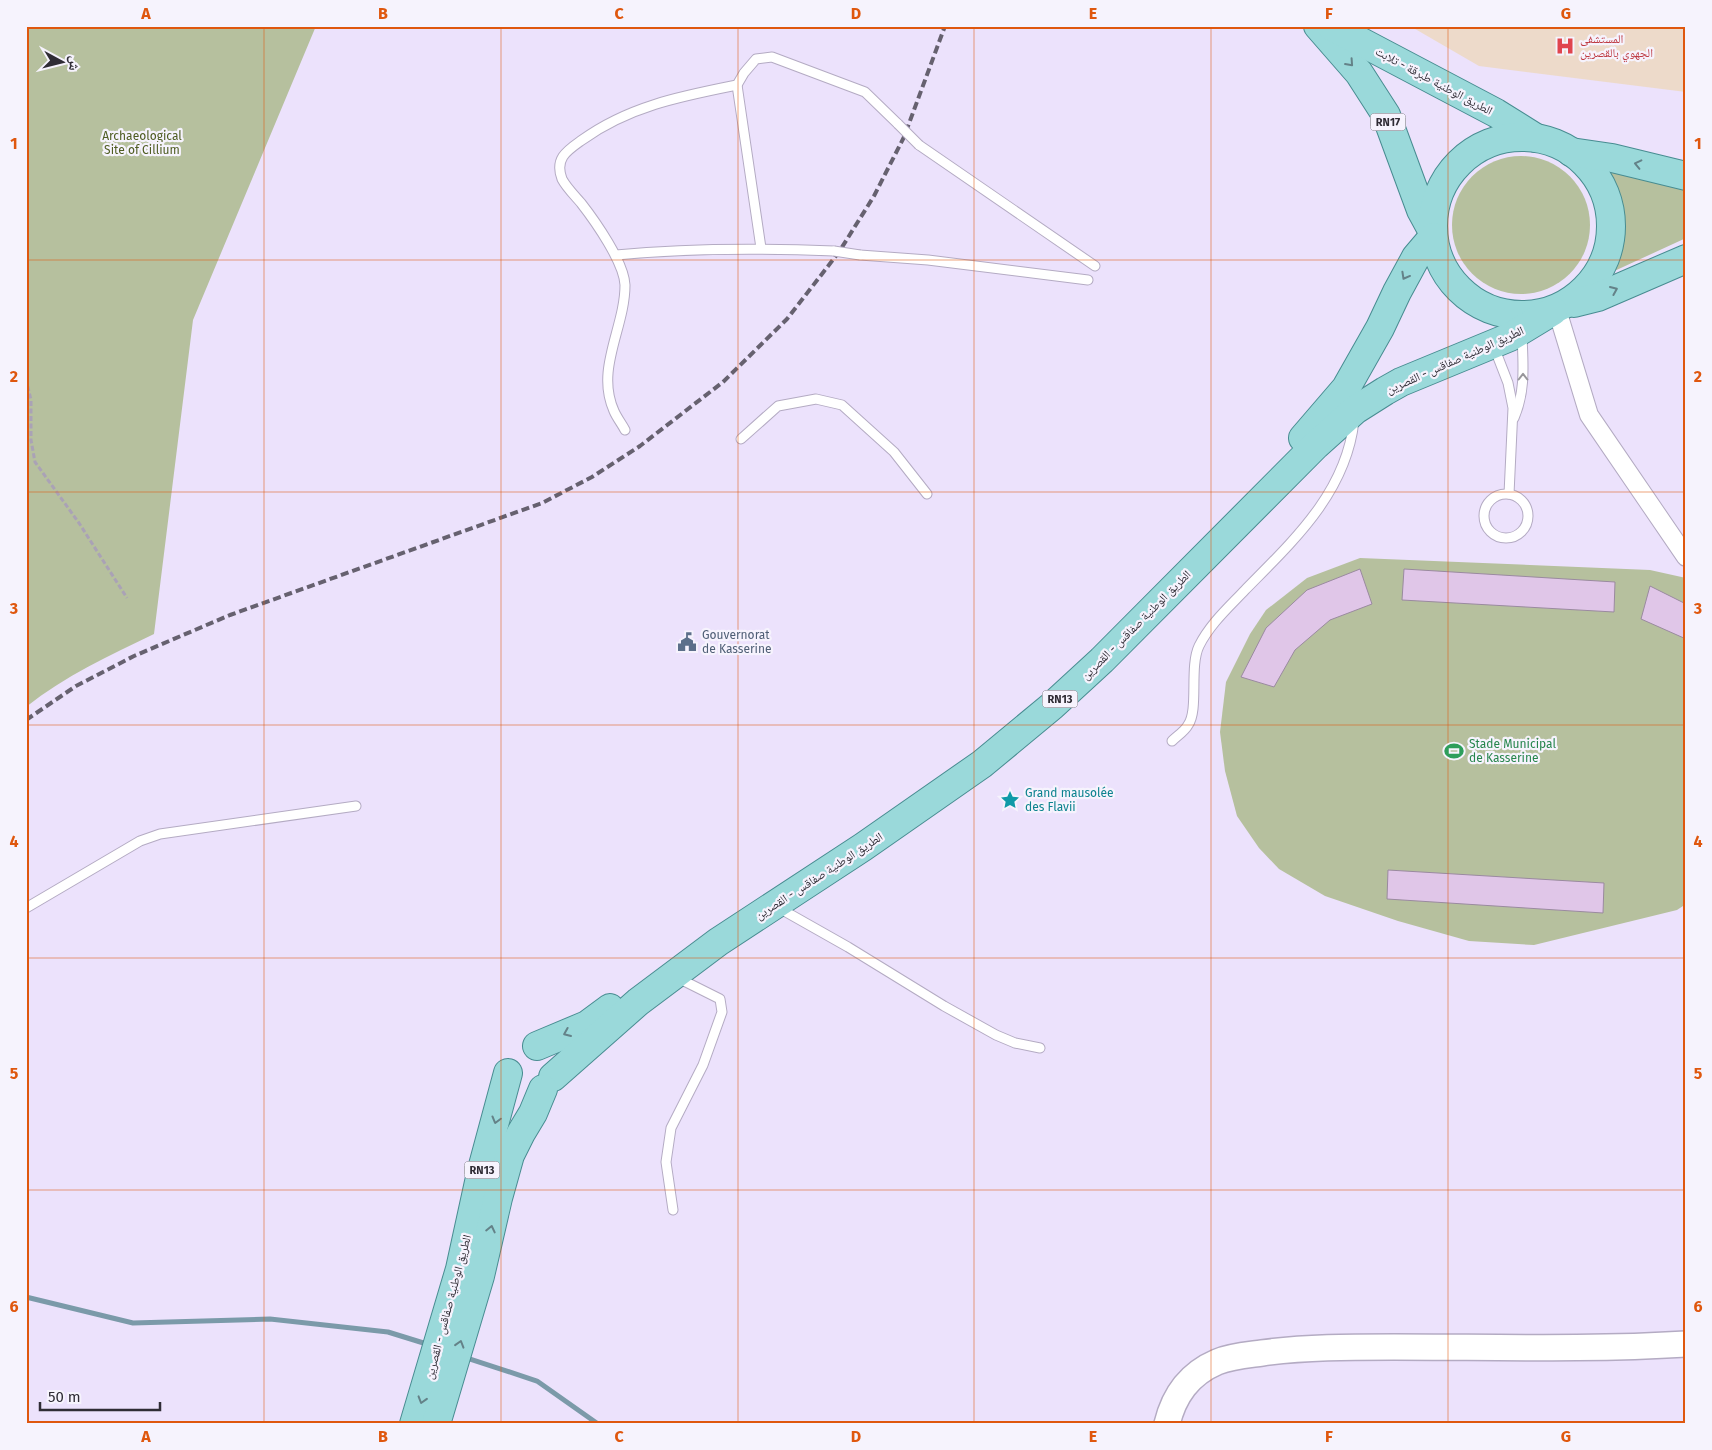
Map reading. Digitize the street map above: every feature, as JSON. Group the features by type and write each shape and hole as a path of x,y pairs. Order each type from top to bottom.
{"main road":[{"name":"RN17","path":"1318,26 1360,74 1386,115 1421,210 1433,234"},
{"name":"الطريق الوطنية طبرقة - تلابت","path":"1331,26 1496,113 1536,138"},
{"path":"1559,308 1590,285 1606,259 1612,229 1607,199 1593,172 1571,152 1555,143 1536,138 1510,138 1485,146 1462,160 1445,181 1435,206 1433,234 1440,263 1454,286 1475,301 1499,312 1526,315 1559,308 1598,297 1686,259"},
{"path":"1571,152 1612,158 1686,176"},
{"name":"الطريق الوطنية صفاقس - القصرين","path":"536,1046 587,1025 721,928 808,870 975,751 1060,682 1108,638 1302,440 1339,395 1361,363 1416,257 1433,234"},
{"name":"الطريق الوطنية صفاقس - القصرين","path":"414,1424 498,1198 510,1155 548,1083 638,1002 718,942 863,847 982,764 1052,706 1102,660 1316,445 1355,410 1401,382 1522,331 1559,308"},
{"path":"508,1073 510,1080 521,1090 536,1092 548,1083 554,1069 553,1062 544,1049 536,1046"},
{"name":"RN13","path":"508,1073 510,1058 515,1052 521,1048 536,1046"},
{"name":"الطريق الوطنية صفاقس - القصرين","path":"436,1424 470,1273 481,1173 508,1073"}],"street":[{"path":"1559,308 1590,416 1686,557"},
{"path":"1169,1417 1182,1390 1194,1375 1218,1361 1241,1355 1282,1350 1324,1348 1564,1347 1686,1344"}],"lane":[{"path":"761,248 737,85 756,59 772,57 865,92 919,145 1095,266"},
{"path":"625,430 613,410 607,384 609,361 621,314 625,284 616,255 584,206 562,179 560,166 564,153 589,135 622,116 683,96 737,85"},
{"path":"616,255 655,251 761,248 834,251 860,255 928,260 1088,280"},
{"path":"1512,420 1519,407 1524,383 1522,331"},
{"path":"1493,344 1511,396 1509,494"},
{"path":"741,439 778,406 816,399 842,405 894,452 927,494"},
{"path":"1172,741 1189,724 1193,708 1193,680 1198,648 1214,622 1285,549 1328,497 1341,470 1352,440 1355,410"},
{"path":"1502,494 1509,494 1515,495 1526,505 1528,518 1522,532 1507,538 1500,537 1488,528 1484,521 1484,513 1490,501 1502,494"},
{"path":"26,908 140,841 160,834 356,806"},
{"path":"774,905 996,1035 1015,1043 1040,1048"},
{"path":"673,976 720,999 722,1012 703,1065 672,1128 666,1162 673,1210"}],"path":[{"path":"26,379 31,400 31,440 35,462 79,523 127,598"}],"shaded area":[{"name":"المستشفى الجهوي بالقصرين","path":"1410,26 1686,26 1686,92 1479,66"}],"green space":[{"name":"Archaeological Site of Cillium","path":"26,26 316,26 193,320 154,634 104,658 56,685 26,707"},
{"path":"1521,156 1547,161 1570,176 1585,199 1590,225 1585,251 1570,274 1547,289 1521,294 1495,289 1472,274 1457,251 1452,225 1457,199 1472,176 1495,161"},
{"path":"1610,172 1686,189 1686,238 1610,273 1624,234 1620,199"},
{"name":"Stade Municipal de Kasserine","path":"1360,558 1650,570 1686,578 1686,904 1677,910 1534,945 1469,941 1398,921 1325,896 1279,869 1259,848 1237,816 1225,771 1220,732 1226,682 1250,634 1266,610 1307,578"}],"building":[{"path":"1360,569 1372,604 1330,620 1295,650 1274,687 1241,677 1266,628 1307,590"},
{"path":"1404,569 1615,582 1614,612 1402,600"},
{"path":"1650,586 1686,604 1686,639 1641,619"},
{"path":"1388,870 1604,883 1603,913 1387,899"}],"waterway":[{"path":"26,1297 133,1323 270,1319 388,1332 430,1345"},
{"path":"464,1357 537,1381 598,1424"}],"railway":[{"path":"26,720 76,686 134,656 230,615 542,503 592,477 640,446 723,382 787,319 839,252 874,196 904,137 945,26"}],"place":[{"name":"المستشفى الجهوي بالقصرين","path":"1565,46"},
{"name":"Gouvernorat de Kasserine","path":"687,642"},
{"name":"Stade Municipal de Kasserine","path":"1454,751"},
{"name":"Grand mausolée des Flavii","path":"1010,800"}]}
